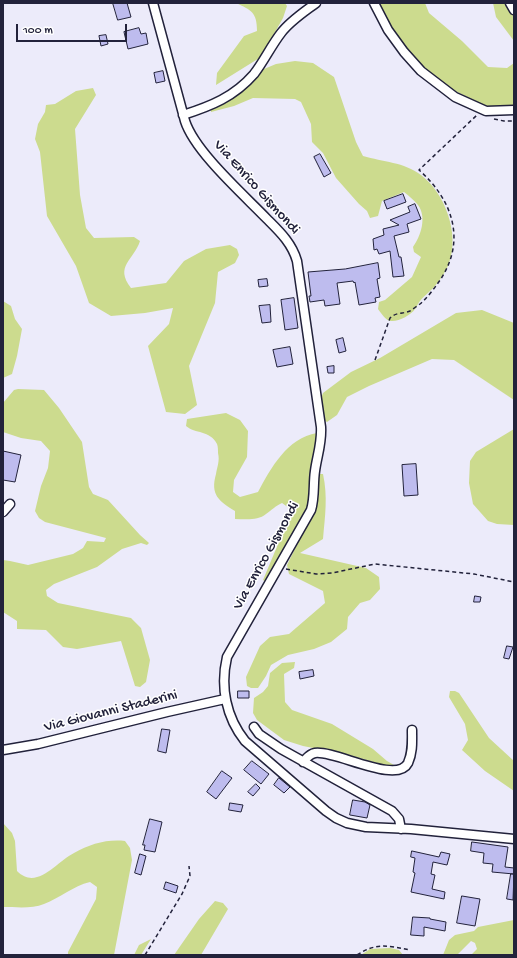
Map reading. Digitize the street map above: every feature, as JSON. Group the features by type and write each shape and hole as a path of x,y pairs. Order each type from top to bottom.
{"street":[{"name":"Via Enrico Gismondi","path":"153,3 183,115 195,141 215,165 284,236 292,247 297,261 322,436 315,470 312,507 278,568 234,641 227,657 224,669 226,699 232,722 245,741 326,811 339,820 354,825 514,839"},
{"path":"183,115 212,106 231,95 254,74 282,32 297,17 316,3"},
{"path":"374,3 388,30 404,52 421,71 455,97 482,109 492,111 514,110"},
{"path":"510,3 514,10"},
{"path":"3,512 10,504"},
{"name":"Via Giovanni Staderini","path":"3,750 38,744 226,699"},
{"path":"254,728 259,734 281,749 392,810 399,818 401,829"},
{"path":"303,762 314,753 324,753 382,769 391,771 399,770 408,764 412,752 412,730"}],"path":[{"path":"375,360 390,318 394,314 409,311 421,303 434,290 444,276 452,258 454,238 452,218 438,191 429,179 419,170 482,109"},
{"path":"278,568 316,574 332,573 375,564 474,574 514,582"},
{"path":"145,955 182,894 190,876 189,866"},
{"path":"357,955 374,946 387,946 410,950"}],"green space":[{"path":"236,3 285,3 287,6 283,18 261,57 216,85 217,73 244,36 257,31 256,20 252,12"},
{"path":"376,3 425,3 429,13 462,41 488,67 507,68 514,63 514,107 492,109 447,87 414,62 388,25"},
{"path":"493,3 505,3 514,13 514,41 496,17"},
{"path":"295,61 313,63 334,77 356,142 363,156 408,167 430,183 443,203 448,215 453,240 452,252 448,266 439,281 422,299 416,309 404,318 389,321 378,309 379,302 385,300 412,277 421,257 414,252 413,247 422,226 422,215 418,205 404,192 382,201 378,216 370,218 367,211 336,178 323,153 312,142 311,124 301,102 295,99 253,98 234,106 211,112 211,109 264,69 276,64"},
{"path":"93,88 96,95 75,129 80,195 86,228 94,238 134,237 140,241 125,268 124,274 131,288 166,283 184,261 206,249 230,245 237,249 239,255 235,263 218,272 215,303 189,366 197,405 185,414 166,412 148,346 169,324 173,308 145,313 111,316 89,303 76,266 47,216 40,152 35,139 38,124 45,112 46,105 55,104 76,91"},
{"path":"3,301 11,306 15,319 22,329 12,374 3,378"},
{"path":"482,310 514,323 514,400 454,360 432,359 347,397 337,415 327,422 322,419 320,401 323,393 351,372 380,358 456,313"},
{"path":"14,390 44,390 59,408 82,442 89,487 93,494 108,500 149,543 147,545 141,543 122,549 97,567 54,584 46,590 47,596 58,603 131,618 141,628 150,660 146,682 140,687 135,686 121,641 77,649 63,647 46,630 17,629 17,621 3,612 3,560 28,565 73,554 83,548 87,541 104,542 106,538 45,522 39,518 35,511 41,486 48,468 50,451 41,441 21,438 3,432 3,403"},
{"path":"226,413 240,420 248,431 247,457 234,480 233,492 240,497 258,492 268,473 281,455 297,441 306,436 317,433 310,498 307,511 266,582 263,580 289,518 289,508 282,503 259,518 235,519 235,511 224,504 217,497 215,492 214,481 219,459 217,444 210,436 186,426 187,419"},
{"path":"514,429 514,525 497,524 488,521 473,504 469,483 470,461 476,452"},
{"path":"318,474 323,474 325,491 326,506 323,539 300,553 366,568 379,577 380,589 370,600 360,603 348,617 347,629 331,642 314,649 288,655 271,665 258,688 251,688 247,686 246,677 260,646 270,637 289,634 325,603 323,591 289,574 287,565 318,502"},
{"path":"295,662 294,668 284,674 285,702 292,710 332,724 373,749 394,765 387,766 349,755 303,746 284,740 257,720 253,713 254,698 263,692 268,686 270,673 282,663"},
{"path":"450,691 459,693 489,738 514,761 514,791 485,771 462,750 468,740 465,724 449,697"},
{"path":"3,823 12,833 15,841 17,871 24,876 32,878 46,873 67,857 86,847 105,842 125,841 130,848 132,860 114,955 68,955 68,952 96,899 97,887 90,882 78,886 39,906 3,907"},
{"path":"215,901 223,903 228,909 201,955 174,955 199,919"},
{"path":"514,920 514,955 471,955 477,949 475,943 471,941 457,955 443,955 449,940 455,935 474,931 478,927"},
{"path":"151,939 141,955 134,955 139,945"},
{"path":"390,948 399,950 403,955 361,955 370,949"}],"building":[{"path":"113,3 127,3 131,17 118,20"},
{"path":"139,28 141,34 146,33 148,44 128,49 124,32"},
{"path":"106,35 108,44 101,46 99,36"},
{"path":"163,71 165,81 156,83 154,73"},
{"path":"320,154 331,173 324,177 314,157"},
{"path":"403,194 406,202 387,209 384,201"},
{"path":"415,204 421,219 407,224 409,232 394,236 399,257 401,257 404,276 393,277 390,251 379,254 377,249 374,250 373,239 384,235 383,229 399,225 390,220 410,212 408,207"},
{"path":"378,263 380,278 377,279 380,297 375,298 376,302 359,305 355,282 354,283 353,281 337,283 340,304 325,306 324,300 310,302 309,296 311,296 308,272 345,269"},
{"path":"267,279 268,286 259,287 258,280"},
{"path":"294,298 298,328 285,330 281,300"},
{"path":"270,305 271,322 262,323 259,306"},
{"path":"343,338 346,351 339,353 336,340"},
{"path":"290,347 293,364 277,367 273,350"},
{"path":"334,366 334,373 328,373 327,367"},
{"path":"3,451 21,455 15,482 3,480"},
{"path":"416,464 418,495 404,496 402,465"},
{"path":"475,596 481,597 480,602 474,602"},
{"path":"507,646 513,647 509,659 504,658"},
{"path":"313,670 314,676 300,679 299,672"},
{"path":"238,691 249,691 249,698 238,698"},
{"path":"162,729 170,730 166,753 158,751"},
{"path":"252,761 269,774 261,784 244,770"},
{"path":"222,771 232,778 216,799 207,792"},
{"path":"279,778 290,787 284,793 274,785"},
{"path":"256,784 260,788 253,796 248,792"},
{"path":"353,800 365,802 370,805 367,818 350,815"},
{"path":"230,803 243,805 241,812 229,810"},
{"path":"150,819 162,822 155,852 144,850 145,845 143,845"},
{"path":"472,842 508,847 505,867 514,868 514,874 492,872 493,864 483,863 484,853 471,851"},
{"path":"412,851 439,857 441,852 450,854 447,865 433,862 431,874 435,875 432,889 445,892 444,899 411,892 415,873 413,872 415,858 411,857"},
{"path":"140,854 146,856 141,875 135,873"},
{"path":"511,874 514,874 513,900 507,899"},
{"path":"166,882 178,886 176,893 164,889"},
{"path":"462,896 480,899 475,926 457,923"},
{"path":"413,917 430,918 446,922 445,931 424,927 424,936 411,935"}]}
